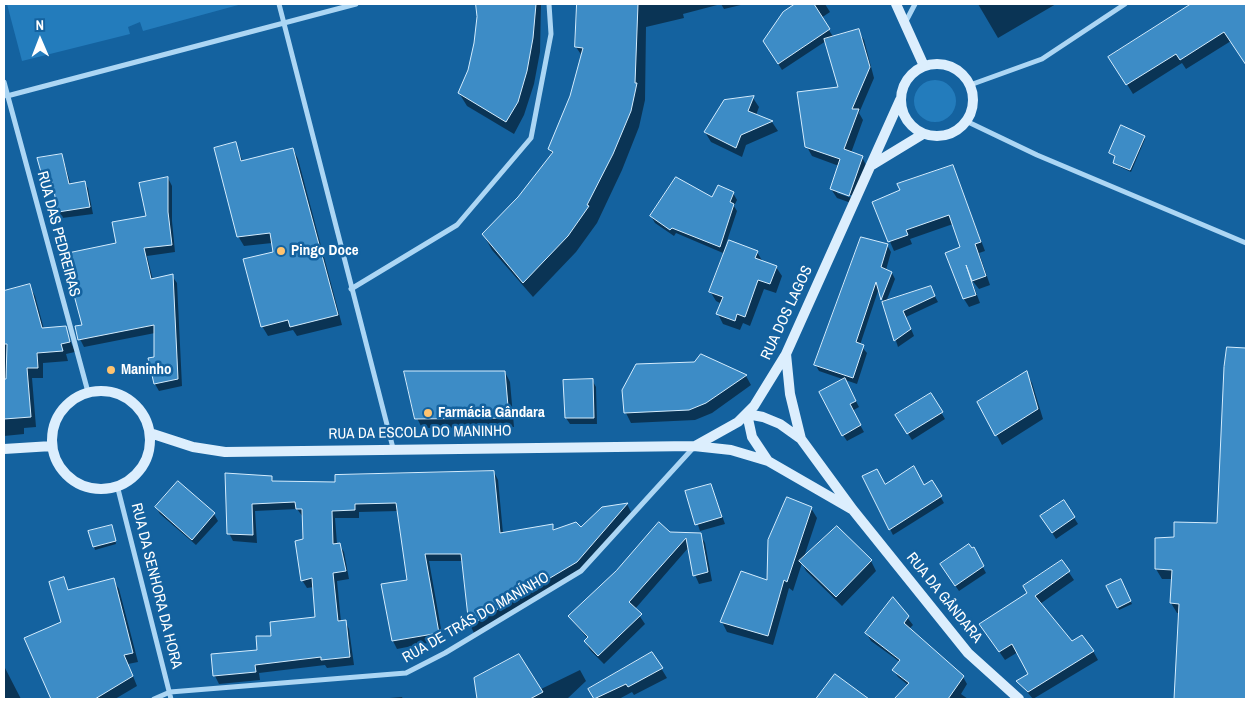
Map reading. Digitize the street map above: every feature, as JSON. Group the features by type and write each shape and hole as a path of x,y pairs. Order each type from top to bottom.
{"main road":[{"path":"896,4 924,66"},
{"path":"872,165 900,100 903,86 910,74 924,66 936,64 950,66 962,74 970,85 973,99 970,113 966,120 951,133 937,136 923,134 911,126 903,114 900,100"},
{"path":"872,165 923,134"},
{"name":"RUA DOS LAGOS","path":"694,446 718,435 738,422 754,406 786,354 872,165"},
{"name":"RUA DA GÂNDARA","path":"786,354 790,394 801,439"},
{"path":"107,391 129,400 140,410 150,433 148,453 142,466 134,475 110,488 93,488 79,484 65,474 58,464 52,446 52,428 57,416 74,398 88,392 107,391"},
{"name":"RUA DA GÂNDARA","path":"768,461 752,437 747,414 763,417 780,424 801,439 854,510 968,652 1019,699"},
{"name":"RUA DA ESCOLA DO MANINHO","path":"150,433 193,447 225,452 393,448 694,446"},
{"path":"4,450 52,446"},
{"name":"RUA DA GÂNDARA","path":"694,446 731,450 768,461 854,510"}],"street":[{"path":"279,4 393,448"},
{"path":"7,96 356,4"},
{"path":"351,289 457,225 531,138 551,34 549,4"},
{"path":"905,23 915,4"},
{"path":"970,85 1042,59 1125,4"},
{"name":"RUA DAS PEDREIRAS","path":"4,82 88,392"},
{"path":"966,120 1037,155 1246,243"},
{"name":"RUA DE TRÁS DO MANÍNHO","path":"154,699 170,692 406,673 445,653 581,571 694,446"},
{"name":"RUA DA SENHORA DA HORA","path":"117,485 171,699"}],"shaded area":[{"path":"7,4 242,4 143,31 140,22 128,27 130,34 22,61"},
{"path":"935,80 950,86 956,101 950,116 935,122 920,116 914,101 920,86"}],"building":[{"path":"476,4 536,4 533,38 527,71 518,102 506,122 458,93 468,70 474,43 477,17"},
{"path":"577,4 638,4 635,83 637,83 631,111 613,154 587,205 589,206 568,236 523,283 482,234 518,197 553,152 548,149 570,96 583,48 575,47"},
{"path":"795,4 814,4 830,29 778,64 763,41 783,12"},
{"path":"1191,4 1246,4 1246,65 1224,32 1180,60 1176,54 1126,85 1108,57"},
{"path":"859,29 870,67 852,109 859,109 844,149 863,156 849,196 830,189 840,159 805,147 797,92 838,87 824,39"},
{"path":"754,96 748,111 773,121 741,135 736,148 704,132 724,100"},
{"path":"1121,125 1145,136 1130,170 1113,163 1115,156 1109,153"},
{"name":"Pingo Doce","path":"236,142 241,161 293,148 338,315 290,327 288,320 261,327 243,259 273,252 270,233 237,237 214,148"},
{"path":"62,154 69,184 85,181 90,207 58,212 52,181 44,183 37,158"},
{"path":"953,165 981,242 975,244 986,276 972,281 966,265 976,295 963,299 945,253 960,247 949,215 906,230 908,235 888,242 872,202 900,190 897,184"},
{"path":"168,177 168,212 172,245 144,248 151,279 173,274 178,379 154,384 148,358 154,357 154,325 78,340 75,326 82,325 63,254 116,243 112,222 146,216 139,183"},
{"path":"676,177 712,197 718,185 734,192 730,202 734,204 720,247 672,228 670,230 650,216"},
{"path":"861,237 888,244 881,267 892,272 881,300 876,282 856,342 864,345 853,378 814,365"},
{"path":"729,240 758,251 755,258 777,266 770,284 758,280 745,317 737,314 735,321 716,314 723,297 709,292"},
{"path":"30,284 42,328 66,326 70,342 61,344 63,351 37,353 38,368 27,368 31,417 4,419 4,379 6,379 7,344 4,344 4,291"},
{"path":"931,286 935,296 903,311 911,329 894,341 882,302"},
{"path":"1227,347 1246,348 1246,699 1174,699 1179,604 1170,603 1172,570 1155,569 1155,538 1174,537 1174,522 1217,523 1224,367"},
{"path":"701,354 747,375 706,403 689,410 624,413 622,390 636,364 694,362"},
{"path":"404,371 505,371 509,418 415,419"},
{"path":"1027,371 1038,409 995,436 977,402"},
{"path":"845,378 856,401 850,404 861,425 842,436 819,392"},
{"path":"593,379 594,418 565,418 563,380"},
{"path":"931,393 943,412 907,434 895,415"},
{"path":"914,466 924,485 932,480 942,496 889,530 862,476 877,469 885,484"},
{"path":"494,471 500,533 553,524 553,530 576,522 581,527 602,507 628,503 577,562 469,626 461,554 425,554 439,633 392,641 381,584 407,580 396,503 355,504 355,510 332,511 333,544 340,543 346,571 333,573 338,621 346,620 350,657 321,660 321,657 255,665 256,672 213,676 211,654 257,650 256,636 271,636 270,622 315,617 312,578 301,581 295,541 303,539 302,509 296,509 295,502 252,504 253,535 227,534 225,473 272,476 272,481 335,482 335,475"},
{"path":"178,481 215,513 192,540 155,507"},
{"path":"711,484 722,517 695,525 685,491"},
{"path":"787,497 812,507 787,582 784,580 768,636 720,622 741,571 767,580 768,540"},
{"path":"1064,500 1075,517 1052,533 1040,516"},
{"path":"659,522 670,532 701,533 708,572 693,576 686,538 629,602 642,614 598,656 584,641 588,637 568,616 616,571"},
{"path":"112,525 116,541 93,547 88,531"},
{"path":"837,526 872,560 836,597 799,561"},
{"path":"969,544 972,548 974,547 984,566 955,586 940,564"},
{"path":"1062,560 1070,571 1035,596 1072,641 1082,635 1094,651 1028,692 1016,681 1028,674 1012,644 999,652 979,624 1027,593 1023,586"},
{"path":"64,577 68,590 114,578 133,653 124,655 133,676 95,699 51,699 24,638 61,622 49,582"},
{"path":"1121,579 1131,601 1117,608 1106,586"},
{"path":"893,597 909,616 904,623 964,676 948,699 894,699 909,683 892,670 900,660 865,633"},
{"path":"652,652 663,668 628,687 626,684 594,699 588,689"},
{"path":"519,654 543,692 530,699 477,699 474,678"},
{"path":"835,674 869,699 816,699"}],"place":[{"name":"Pingo Doce","path":"281,251"},
{"name":"Maninho","path":"111,370"},
{"name":"Farmácia Gândara","path":"428,413"}]}
